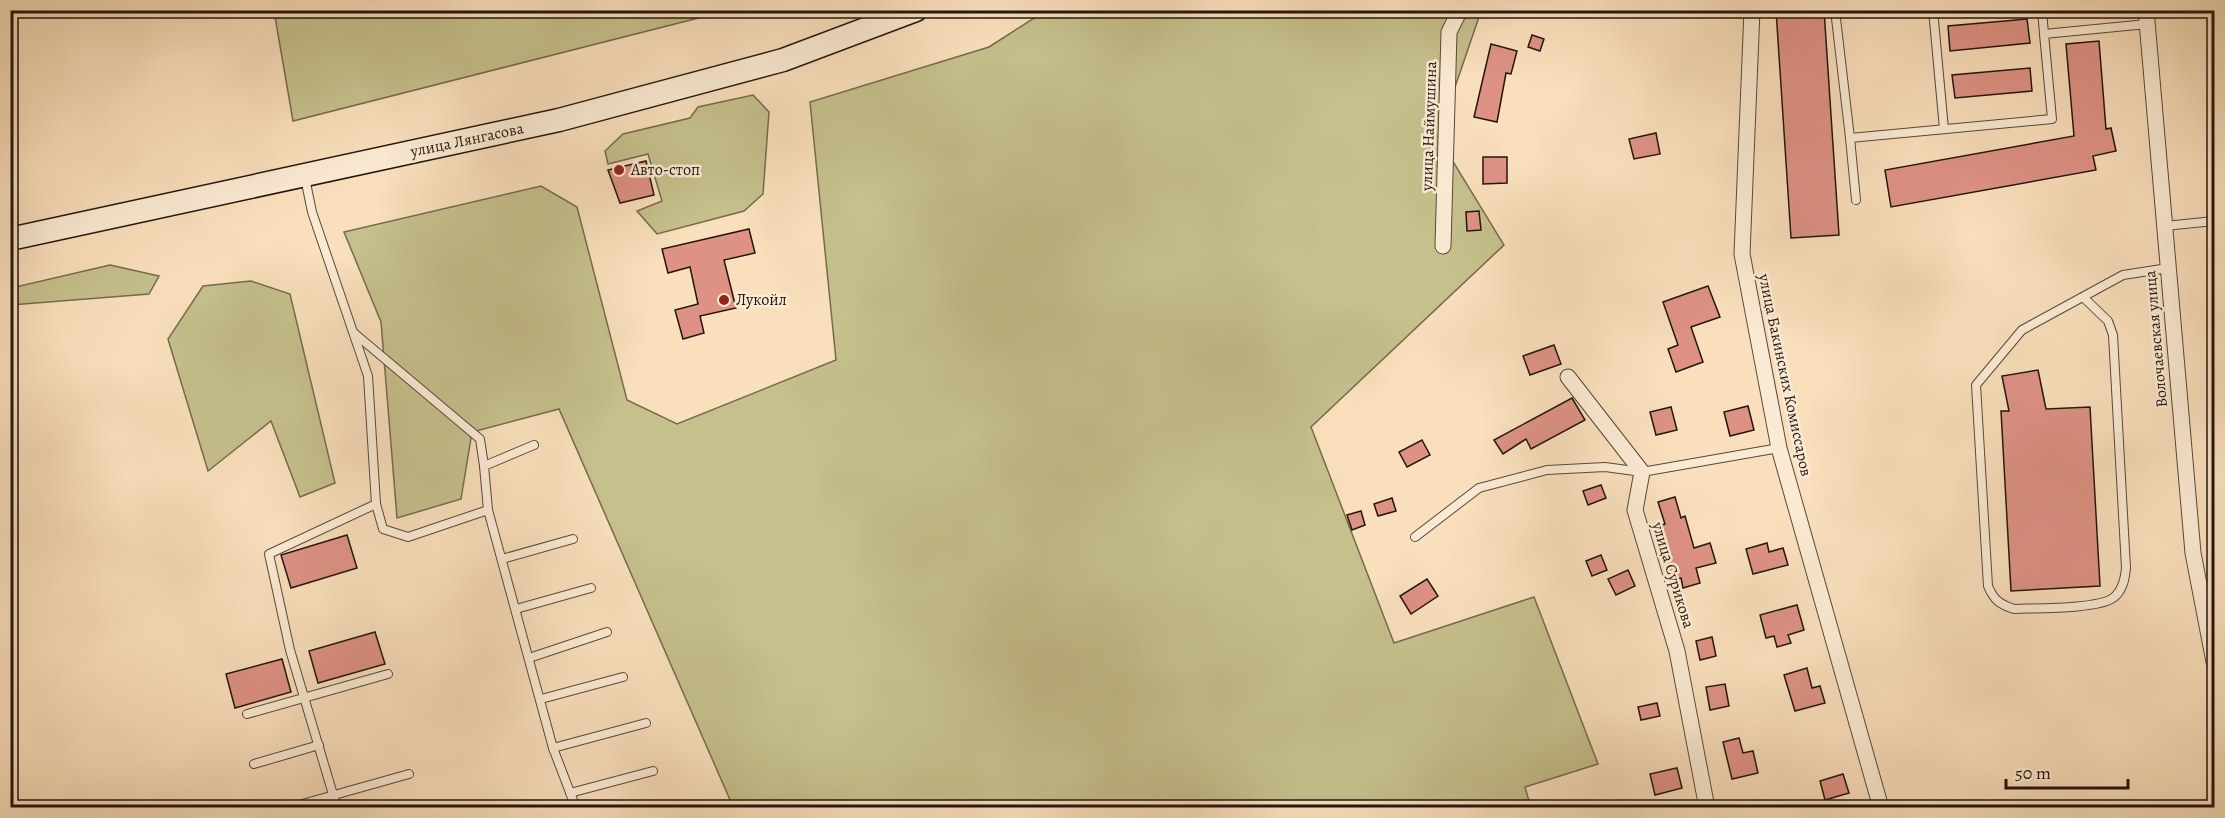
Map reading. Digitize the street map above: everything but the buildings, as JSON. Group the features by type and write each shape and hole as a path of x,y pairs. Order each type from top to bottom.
{"main road":[{"name":"улица Лянгасова","path":"10,239 560,120 783,60 916,10"}],"street":[{"name":"улица Наймушина","path":"1443,246 1449,32 1460,10"},
{"name":"улица Бакинских Комиссаров","path":"1752,10 1742,254 1779,448 1881,807"},
{"name":"Волочаевская улица","path":"2147,17 2193,553 2213,645 2214,662"},
{"path":"1568,377 1642,472"},
{"name":"улица Сурикова","path":"1642,472 1635,510 1677,651 1707,807"}],"lane":[{"path":"1836,10 1856,200"},
{"path":"1933,10 1944,129"},
{"path":"1850,138 2052,119 2042,10"},
{"path":"2044,34 2147,17"},
{"path":"305,176 312,212 368,376 376,504 383,529 408,537 488,510"},
{"path":"2164,226 2214,221"},
{"path":"2083,297 2108,321 2113,335 2127,568 2124,584 2114,597 2099,604 2014,609 1994,599 1988,586 1976,385 2022,330 2123,275 2168,268"},
{"path":"353,332 480,439 488,510 553,748 576,807"},
{"path":"484,466 534,445"},
{"path":"1415,537 1479,488 1547,470 1605,467 1642,472 1779,448"},
{"path":"337,807 290,650 269,554 376,504"},
{"path":"502,559 573,539"},
{"path":"516,609 591,588"},
{"path":"530,658 607,632"},
{"path":"247,714 388,674"},
{"path":"541,699 623,677"},
{"path":"553,748 645,723"},
{"path":"254,764 319,745"},
{"path":"570,793 653,771"},
{"path":"288,807 409,774"}],"shaded area":[{"path":"274,10 730,10 293,121 274,11"},
{"path":"1045,11 1481,11 1438,137 1504,245 1311,427 1394,643 1534,597 1598,764 1525,787 1531,808 759,808 731,802 559,409 472,432 461,499 397,518 381,322 344,232 541,186 577,207 627,400 677,424 836,360 810,102 989,47"},
{"path":"753,95 769,112 763,194 744,211 657,234 637,211 662,201 648,154 608,164 605,151 623,134 690,118 698,107"},
{"path":"110,265 159,276 149,294 11,305 11,288"},
{"path":"251,281 290,294 335,483 300,497 271,421 208,471 168,339 203,286"}],"place":[{"name":"Авто-стоп","path":"619,170"},
{"name":"Лукойл","path":"724,300"}]}
